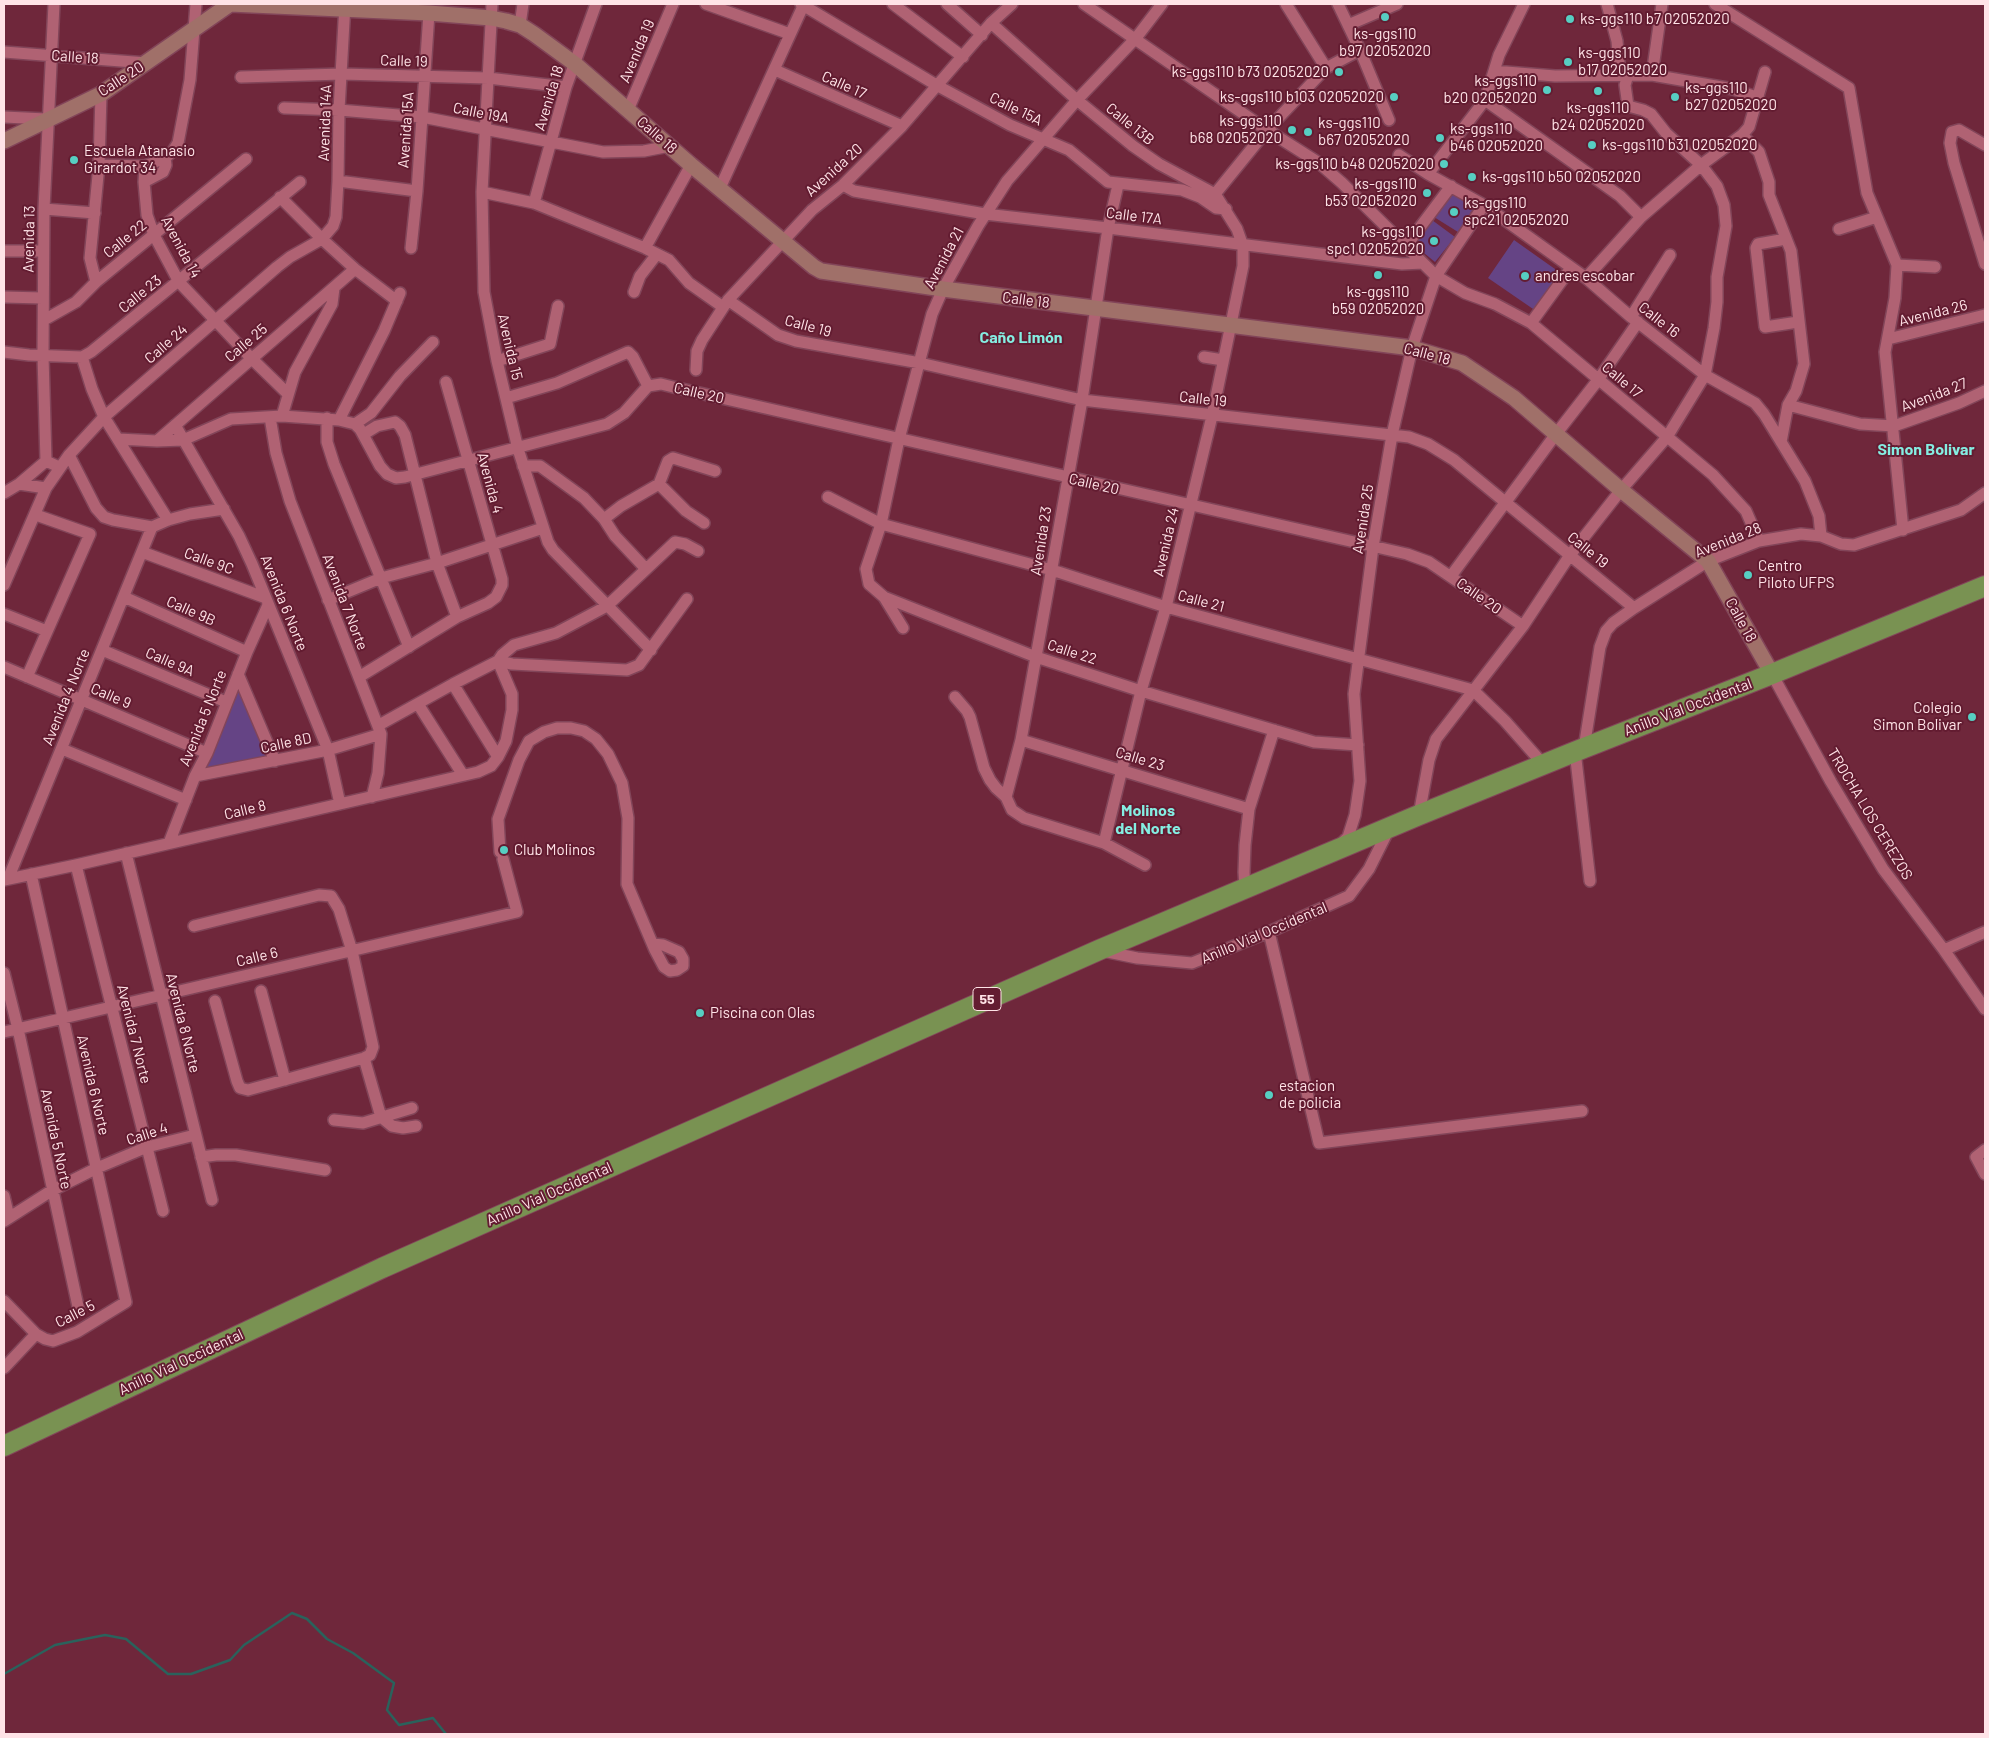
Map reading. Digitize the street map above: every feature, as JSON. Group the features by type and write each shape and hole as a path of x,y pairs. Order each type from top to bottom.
{"highway":[{"name":"Anillo Vial Occidental","path":"4,1446 391,1264 1099,950 1419,815 1772,674 1985,586"}],"street":[{"name":"Avenida 13","path":"46,461 42,298 50,55 54,4"},
{"path":"99,165 145,166 165,158 178,143 190,80 196,4"},
{"name":"Calle 18","path":"230,4 345,7 429,14 491,11 520,25 575,64 691,165 822,271 1096,309 1412,348 1448,358 1473,370 1514,398 1621,490 1708,561 1772,674"},
{"name":"Calle 20","path":"4,141 48,118 101,94 230,4"},
{"path":"520,25 523,4"},
{"name":"Avenida 18","path":"534,203 566,87 596,4"},
{"name":"Avenida 19","path":"628,110 673,4"},
{"path":"706,4 790,34"},
{"path":"720,188 775,70 803,4"},
{"name":"Calle 15A","path":"803,4 938,86 1010,125 1069,150 1100,178 1108,182 1118,185 1182,190 1200,197 1216,208 1226,209"},
{"path":"893,4 963,57"},
{"path":"947,4 982,35"},
{"name":"Avenida 20","path":"696,370 697,351 726,304 812,210 844,185 902,126 991,23 1012,4"},
{"name":"Calle 17","path":"1084,4 1267,130 1319,163 1342,183 1436,276 1465,293 1495,304 1531,323 1713,475 1746,510 1758,541"},
{"name":"Avenida 21","path":"869,584 866,569 881,524 899,439 932,314 943,289 985,214 1007,180 1077,100 1136,38 1162,4"},
{"path":"1286,4 1326,68"},
{"path":"1338,4 1360,50 1389,120"},
{"path":"1348,25 1397,4"},
{"path":"1428,174 1485,100 1498,55 1524,4"},
{"path":"1419,815 1429,760 1436,739 1522,626 1570,555 1666,437 1705,374 1715,320 1717,277 1726,226 1724,205 1717,186 1701,165 1666,133 1651,114 1628,106 1624,74 1607,4"},
{"path":"1652,75 1662,4"},
{"path":"1715,4 1850,88 1867,193 1897,265 1895,298 1885,352 1894,426 1903,530"},
{"name":"Avenida 14A","path":"322,239 333,226 336,217 339,110 345,7"},
{"name":"Avenida 15","path":"491,11 482,192 484,292 497,361 518,449 543,528 553,550 651,650"},
{"name":"Avenida 15A","path":"411,248 417,191 429,14"},
{"name":"Calle 13B","path":"991,23 1077,100 1147,157 1215,194 1237,229 1243,246"},
{"path":"1215,194 1267,130 1326,68 1360,50"},
{"name":"Calle 18","path":"4,52 147,63"},
{"name":"Calle 17","path":"775,70 902,126"},
{"path":"1494,71 1555,76 1652,75 1733,89 1756,97"},
{"path":"1586,278 1641,217 1701,165 1742,135 1748,127 1765,72"},
{"name":"Calle 19","path":"241,77 342,74 488,78 566,87"},
{"path":"96,282 90,258 99,165 101,94"},
{"path":"1485,100 1620,196 1641,217"},
{"name":"Calle 19A","path":"284,108 339,110 422,117 604,152 644,151 670,146"},
{"path":"4,117 48,118"},
{"path":"1985,145 1959,130 1952,132 1950,143 1954,163 1985,264"},
{"path":"1742,135 1759,152 1769,182 1769,195 1790,251 1804,364 1796,391 1788,405 1781,442"},
{"name":"Calle 16","path":"1399,154 1428,174 1484,205 1586,278 1634,320 1705,374 1755,403 1764,414 1805,481 1819,516 1821,536"},
{"path":"144,182 163,172 166,165 165,158"},
{"name":"Calle 22","path":"44,320 76,302 96,282 246,159"},
{"path":"645,248 691,165"},
{"name":"Avenida 14","path":"145,166 144,182 147,215 154,235 179,282 288,394"},
{"path":"338,181 417,191"},
{"name":"Calle 23","path":"82,357 100,346 300,182"},
{"name":"Calle 17A","path":"844,185 854,191 985,214 1243,246 1402,264 1423,264"},
{"name":"Avenida 23","path":"1006,796 1021,740 1082,400 1108,228 1118,185"},
{"path":"1406,246 1451,186"},
{"path":"482,192 534,203 645,248 669,260 689,283 726,304"},
{"path":"280,197 355,269 399,297 340,420"},
{"name":"Avenida 25","path":"1334,850 1348,837 1355,816 1360,781 1354,694 1358,660 1373,547 1392,435 1412,348 1436,276 1484,205"},
{"path":"44,210 95,213"},
{"path":"1839,228 1877,217"},
{"name":"Calle 24","path":"4,585 36,515 46,488 69,455 104,417 215,321 290,257 322,239"},
{"path":"1786,239 1758,244 1756,248 1765,327 1798,322"},
{"name":"Avenida 24","path":"1104,842 1141,690 1166,606 1212,416 1243,266 1243,246"},
{"path":"4,251 43,251"},
{"path":"634,292 640,276 656,254"},
{"path":"1451,576 1598,380 1670,256"},
{"path":"1897,265 1935,267"},
{"path":"1531,323 1571,268"},
{"name":"Calle 25","path":"157,441 355,269"},
{"path":"276,417 288,394 295,372 332,304 334,288"},
{"path":"4,297 42,298"},
{"name":"Calle 19","path":"726,304 778,335 796,341 920,363 1082,400 1408,437 1428,444 1448,456 1634,608"},
{"path":"497,361 550,344 558,306"},
{"name":"Avenida 26","path":"1888,339 1985,315"},
{"path":"355,424 371,413 400,376 433,342"},
{"path":"4,352 82,357 92,389 104,417 168,520"},
{"path":"118,439 183,440 231,419 276,417 327,418 355,424 364,434 380,466 387,474 396,478 518,449 557,436 607,424 624,413 648,386 633,356 628,352 557,383 506,398"},
{"path":"1204,357 1223,360"},
{"name":"Avenida 4","path":"446,382 502,579 500,592 496,598 457,617"},
{"name":"Calle 20","path":"648,386 661,384 673,386 1067,478 1408,554 1429,562 1522,626"},
{"name":"Avenida 27","path":"1894,426 1959,403 1985,391"},
{"path":"1788,405 1860,424 1894,426"},
{"name":"Avenida 7 Norte","path":"276,417 276,453 282,476 328,600 380,729 378,772 372,797"},
{"path":"327,418 327,442 330,452 409,647"},
{"path":"359,677 457,617 437,563 405,435 400,426 395,422 388,423 364,434"},
{"name":"Avenida 6 Norte","path":"175,425 239,536 328,750 340,804"},
{"path":"69,455 96,508 104,516 113,520 152,527 190,514 224,509"},
{"path":"604,519 658,484 668,461 673,458 715,471"},
{"path":"4,493 19,484 46,461 59,467"},
{"path":"523,466 540,466 584,498 604,519 615,536 646,569"},
{"path":"19,484 46,488"},
{"path":"658,484 686,511 704,523"},
{"name":"Avenida 28","path":"1590,881 1579,750 1600,647 1610,627 1634,608 1708,561 1758,541 1801,534 1821,536 1841,544 1854,545 1962,510 1985,493"},
{"name":"Calle 21","path":"828,497 881,524 1052,570 1166,606 1358,660 1473,690 1505,721 1544,764"},
{"path":"27,677 90,534 36,515"},
{"name":"Avenida 4 Norte","path":"6,880 62,749 152,527"},
{"path":"328,600 381,578 437,563 543,528"},
{"name":"Calle 8D","path":"196,776 328,750 380,729 418,704 498,661 514,645 556,633 607,606 675,542 685,544 698,551"},
{"name":"Calle 9C","path":"142,552 267,601"},
{"name":"Calle 22","path":"869,584 884,597 1036,657 1314,742 1358,745"},
{"name":"Calle 9B","path":"124,596 246,652"},
{"path":"884,597 903,628"},
{"path":"498,661 512,664 627,670 639,664 651,650 687,599"},
{"name":"Avenida 5 Norte","path":"169,843 267,601"},
{"path":"4,614 47,631"},
{"name":"Calle 9A","path":"102,650 226,702"},
{"path":"495,761 506,741 512,710 512,694 498,661"},
{"name":"Calle 9","path":"4,667 207,753"},
{"path":"238,674 275,761"},
{"name":"TROCHA LOS CEREZOS","path":"1772,674 1883,869 1944,950 1980,992 1985,1009"},
{"path":"453,684 495,761"},
{"path":"955,698 970,717 984,768 990,780 1006,796 1012,810 1024,818 1104,842 1145,865"},
{"path":"418,704 463,775"},
{"name":"Calle 6","path":"4,1032 516,912 502,856 498,819 519,760 529,741 544,732 558,728 584,731 596,739 608,754 622,783 628,818 627,884 653,944"},
{"path":"1245,888 1245,845 1250,809 1274,730"},
{"name":"Calle 23","path":"1021,740 1123,769 1250,809"},
{"path":"62,749 186,800"},
{"name":"Calle 8","path":"6,880 478,772 495,761"},
{"name":"Anillo Vial Occidental","path":"1099,950 1137,958 1192,964 1269,932 1349,896 1369,869 1390,827"},
{"name":"Avenida 8 Norte","path":"126,853 212,1200"},
{"name":"Avenida 7 Norte","path":"76,865 163,1211"},
{"name":"Avenida 6 Norte","path":"31,874 126,1302"},
{"path":"194,926 319,895 331,896 339,909 352,950 372,1047 370,1055 248,1090 240,1088 215,1001"},
{"path":"1269,932 1319,1143 1582,1111"},
{"path":"1944,950 1985,932"},
{"name":"Avenida 5 Norte","path":"4,973 18,1029 51,1191 79,1311"},
{"path":"261,990 285,1080"},
{"path":"364,1058 381,1117 392,1126 403,1128 416,1126"},
{"path":"334,1120 363,1123 412,1108"},
{"name":"Calle 4","path":"6,1219 51,1191 97,1168 148,1147 195,1135"},
{"path":"1985,1150 1976,1157 1985,1174"},
{"path":"201,1157 236,1155 325,1170"},
{"path":"4,1196 6,1219"},
{"path":"4,1301 36,1334 4,1368"},
{"name":"Calle 5","path":"36,1334 45,1340 53,1341 77,1332 126,1302"}],"shaded area":[{"name":"ks-ggs110 spc21 02052020","path":"1450,191 1475,206 1458,232 1434,217"},
{"name":"ks-ggs110 spc1 02052020","path":"1432,220 1455,237 1435,262 1413,244"},
{"name":"andres escobar","path":"1514,240 1562,274 1536,311 1488,278"},
{"path":"237,682 269,759 204,770"}],"waterway":[{"path":"4,1674 55,1645 105,1635 126,1639 168,1674 191,1674 230,1660 244,1645 292,1613 307,1619 327,1639 353,1653 394,1683 387,1710 399,1725 433,1718 446,1734"}],"place":[{"name":"ks-ggs110 b97 02052020","path":"1385,17"},
{"name":"ks-ggs110 b7 02052020","path":"1570,19"},
{"name":"ks-ggs110 b17 02052020","path":"1568,62"},
{"name":"ks-ggs110 b73 02052020","path":"1339,72"},
{"name":"ks-ggs110 b20 02052020","path":"1547,90"},
{"name":"ks-ggs110 b24 02052020","path":"1598,91"},
{"name":"ks-ggs110 b103 02052020","path":"1394,97"},
{"name":"ks-ggs110 b27 02052020","path":"1675,97"},
{"name":"ks-ggs110 b68 02052020","path":"1292,130"},
{"name":"ks-ggs110 b67 02052020","path":"1308,132"},
{"name":"ks-ggs110 b46 02052020","path":"1440,138"},
{"name":"ks-ggs110 b31 02052020","path":"1592,145"},
{"name":"Escuela Atanasio Girardot 34","path":"74,160"},
{"name":"ks-ggs110 b48 02052020","path":"1444,164"},
{"name":"ks-ggs110 b50 02052020","path":"1472,177"},
{"name":"ks-ggs110 b53 02052020","path":"1427,193"},
{"name":"ks-ggs110 spc21 02052020","path":"1454,212"},
{"name":"ks-ggs110 spc1 02052020","path":"1434,241"},
{"name":"ks-ggs110 b59 02052020","path":"1378,275"},
{"name":"andres escobar","path":"1525,276"},
{"name":"Centro Piloto UFPS","path":"1748,575"},
{"name":"Colegio Simon Bolivar","path":"1972,717"},
{"name":"Club Molinos","path":"504,850"},
{"name":"Piscina con Olas","path":"700,1013"},
{"name":"estacion de policia","path":"1269,1095"}],"district":[{"name":"Caño Limón","path":"1021,338"},
{"name":"Simon Bolivar","path":"1926,450"},
{"name":"Molinos del Norte","path":"1148,820"}]}
